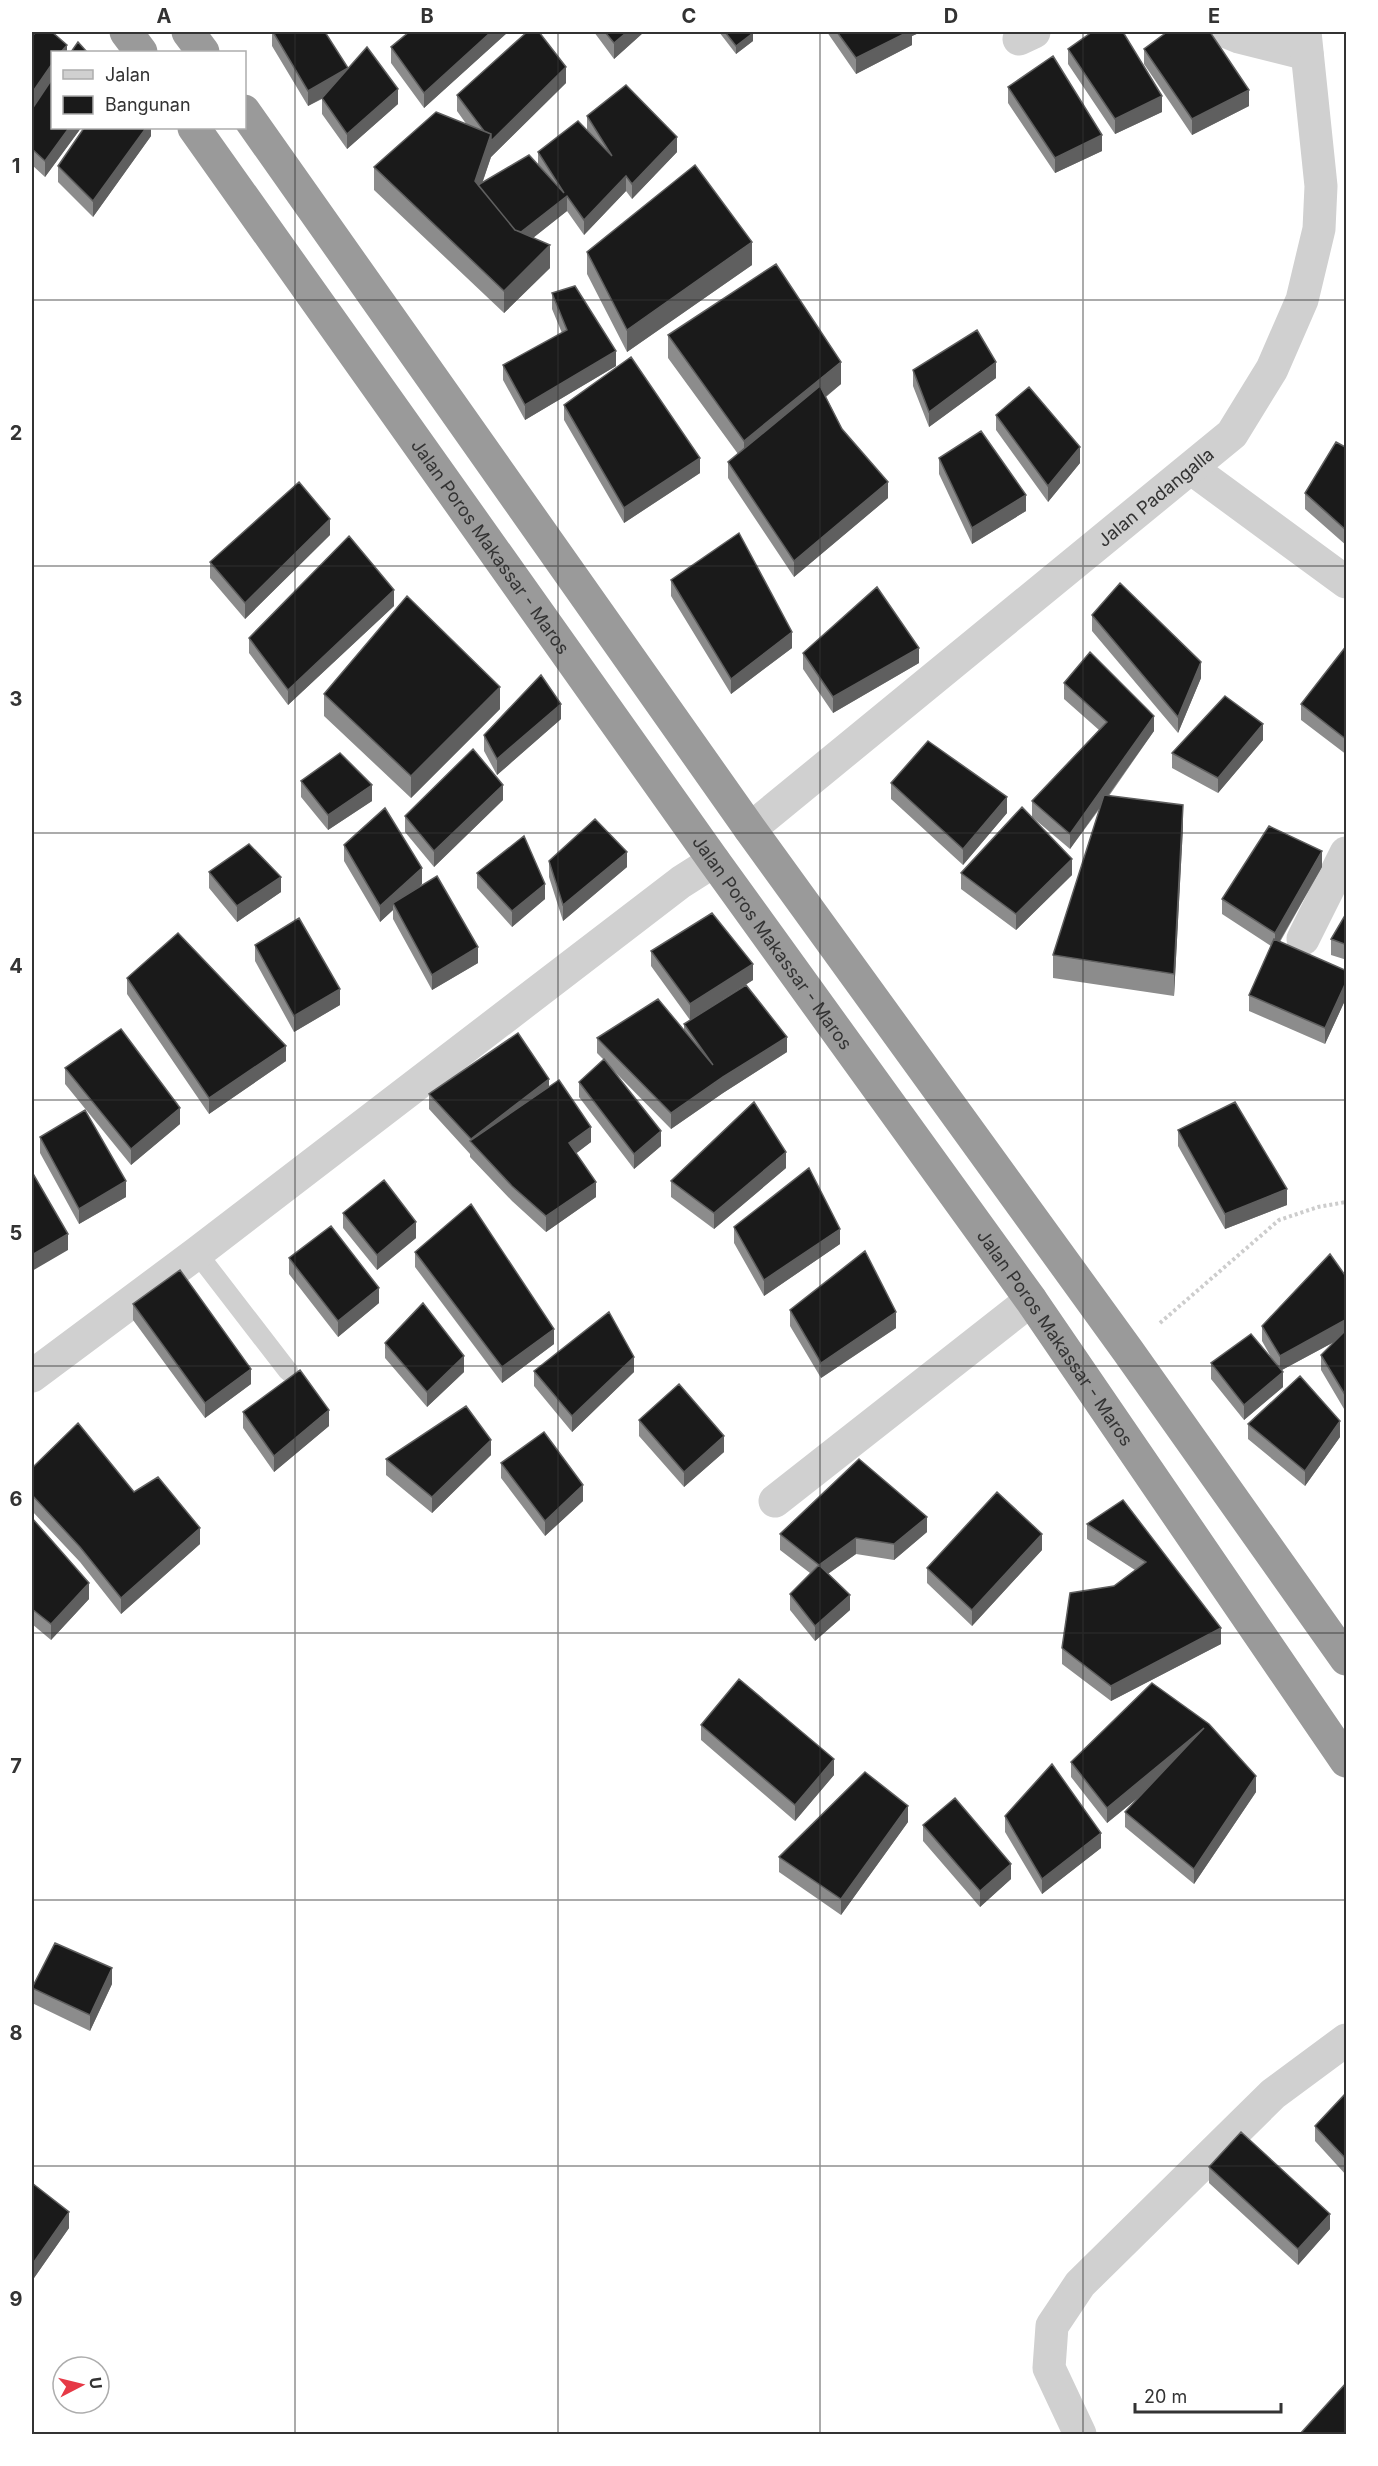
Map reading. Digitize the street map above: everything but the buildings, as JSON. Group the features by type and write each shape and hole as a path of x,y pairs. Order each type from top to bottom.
{"highway":[{"path":"126,32 140,51"},
{"path":"188,32 202,51"},
{"path":"246,114 750,829 1128,1351 1347,1659"},
{"name":"Jalan Poros Makassar - Maros","path":"195,129 714,861 1031,1300 1347,1761"}],"street":[{"path":"1227,32 1239,37 1306,43"},
{"name":"Jalan Padangalla","path":"750,829 1232,434 1272,369 1302,300 1319,229 1321,186 1306,43"},
{"path":"1192,469 1347,582"},
{"path":"1303,939 1347,853"},
{"path":"32,1376 197,1253 681,882 714,861"},
{"path":"775,1501 1031,1300"},
{"path":"1080,2434 1049,2367 1052,2326 1080,2284 1273,2094 1347,2040"}],"lane":[{"path":"197,1253 288,1371"}],"path":[{"path":"1128,1351 1279,1220 1318,1206 1347,1202"}]}
